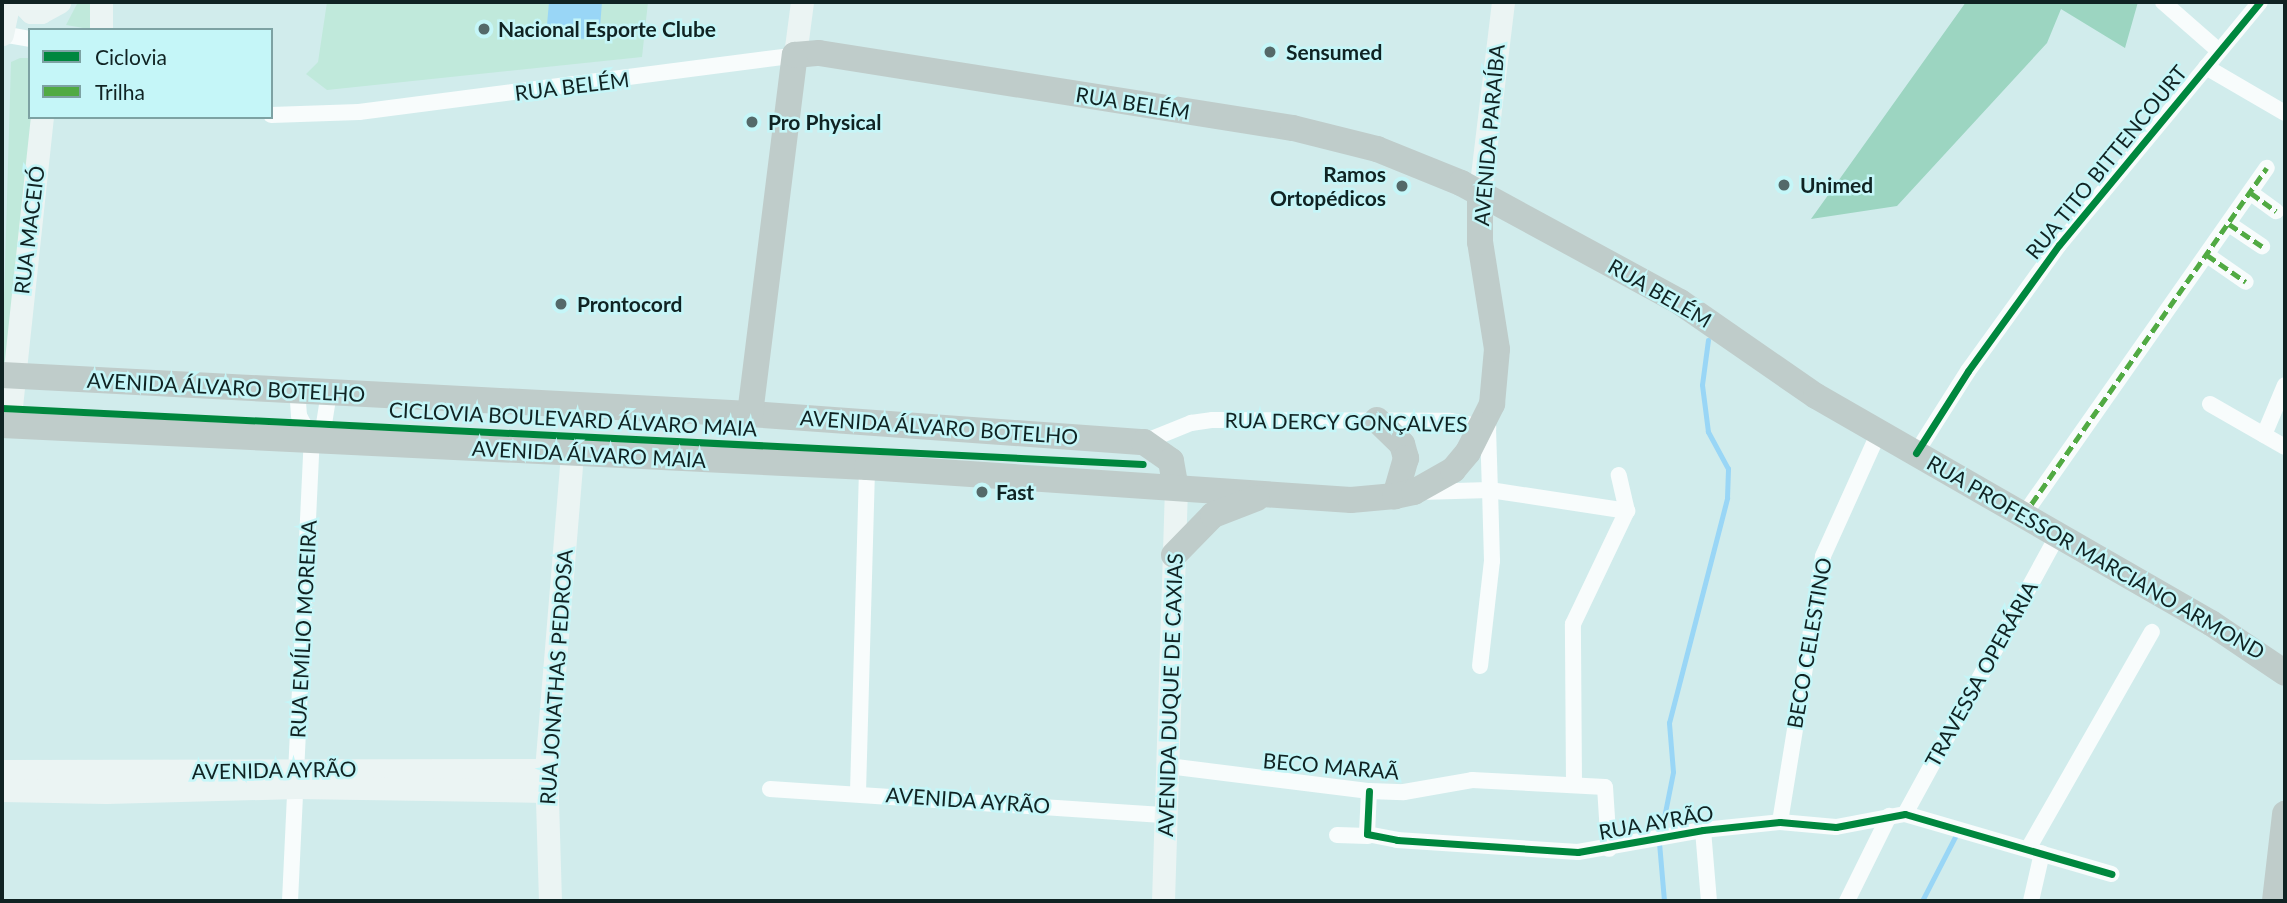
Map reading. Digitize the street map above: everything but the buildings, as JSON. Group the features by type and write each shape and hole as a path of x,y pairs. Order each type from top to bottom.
{"main road":[{"name":"RUA BELÉM","path":"795,55 819,53 1293,128 1377,149 1479,192 1692,309 1816,396 1916,453"},
{"path":"750,414 795,55"},
{"name":"AVENIDA PARAÍBA","path":"1405,494 1453,470 1468,452 1487,417 1498,379 1497,349 1483,269 1479,192"},
{"name":"AVENIDA ÁLVARO BOTELHO","path":"7,376 750,414 1144,442"},
{"path":"1144,442 1171,461 1176,488 1351,500 1405,494 1406,458 1402,444 1377,420"},
{"name":"AVENIDA ÁLVARO MAIA","path":"5,425 867,467 1176,488"},
{"name":"RUA PROFESSOR MARCIANO ARMOND","path":"1916,453 2283,667"},
{"path":"1174,555 1213,515 1266,496"},
{"path":"2275,901 2285,814"}],"street":[{"path":"9,2 2,34 28,39"},
{"path":"21,2 31,12 41,12 62,2"},
{"path":"55,28 62,2"},
{"path":"101,28 102,2"},
{"path":"795,55 802,2"},
{"name":"AVENIDA PARAÍBA","path":"1479,192 1503,2"},
{"path":"2163,2 2219,51"},
{"name":"RUA TITO BITTENCOURT","path":"1916,453 2059,246 2260,2"},
{"name":"RUA BELÉM","path":"273,115 359,112 795,55"},
{"path":"2206,67 2285,113"},
{"name":"RUA MACEIÓ","path":"5,425 7,376 42,119"},
{"path":"2024,516 2267,167"},
{"path":"2251,193 2276,211"},
{"path":"2229,224 2262,246"},
{"path":"2207,256 2246,282"},
{"path":"2264,435 2285,385"},
{"name":"RUA EMÍLIO MOREIRA","path":"290,901 312,440 299,416 297,390"},
{"name":"RUA EMÍLIO MOREIRA","path":"312,440 324,424 329,392"},
{"path":"2210,404 2285,447"},
{"name":"RUA DERCY GONÇALVES","path":"1144,442 1191,423 1213,420 1450,421 1488,428 1490,490"},
{"name":"BECO CELESTINO","path":"1780,822 1823,556 1879,432"},
{"name":"RUA JONATHAS PEDROSA","path":"550,901 545,781 572,453"},
{"path":"858,792 867,467"},
{"path":"1574,784 1573,624 1627,511 1619,475"},
{"name":"AVENIDA DUQUE DE CAXIAS","path":"1163,901 1176,488"},
{"path":"1480,666 1492,561 1490,490"},
{"path":"1405,494 1490,490 1627,511"},
{"name":"TRAVESSA OPERÁRIA","path":"1847,901 2058,534"},
{"path":"2031,901 2035,851 2152,632"},
{"name":"BECO MARAÃ","path":"1168,766 1369,791 1404,792 1472,780 1605,787 1609,849"},
{"name":"AVENIDA AYRÃO","path":"2,771 106,783"},
{"name":"AVENIDA AYRÃO","path":"2,790 106,783 296,778 545,781"},
{"name":"AVENIDA AYRÃO","path":"770,789 858,792 1166,815"},
{"path":"1368,836 1369,791"},
{"name":"RUA AYRÃO","path":"1337,835 1578,852 1609,849 1703,830 1780,822 1821,828 1897,815 2111,874"},
{"path":"1703,830 1709,901"}],"green space":[{"path":"78,2 95,2 95,28 66,25"},
{"name":"Nacional Esporte Clube","path":"327,2 648,2 642,57 327,90 306,74 318,62"},
{"path":"1966,2 2138,2 2125,48 2061,9 2047,43 1897,206 1811,219"},
{"path":"28,58 28,119 32,119 6,368 2,368 11,62"}],"water":[{"path":"549,2 602,2 599,40 546,36"}],"waterway":[{"path":"1664,901 1659,843 1673,772 1669,723 1727,498 1728,469 1708,432 1702,385 1708,340"},
{"path":"1922,901 1956,835"}],"marked path":[{"path":"2023,516 2267,168"},
{"path":"2251,193 2276,211"},
{"path":"2229,224 2262,246"},
{"path":"2207,255 2246,282"}],"cycle path":[{"path":"1916,453 1968,371 2059,245 2260,2"},
{"name":"CICLOVIA BOULEVARD ÁLVARO MAIA","path":"2,408 1143,464"},
{"path":"1369,791 1367,834 1397,840 1578,852 1703,830 1780,822 1836,827 1905,814 2111,874"}],"place":[{"name":"Nacional Esporte Clube","path":"484,29"},
{"name":"Sensumed","path":"1270,52"},
{"name":"Pro Physical","path":"752,122"},
{"name":"Unimed","path":"1784,185"},
{"name":"Ramos Ortopédicos","path":"1402,186"},
{"name":"Prontocord","path":"561,304"},
{"name":"Fast","path":"982,492"}]}
